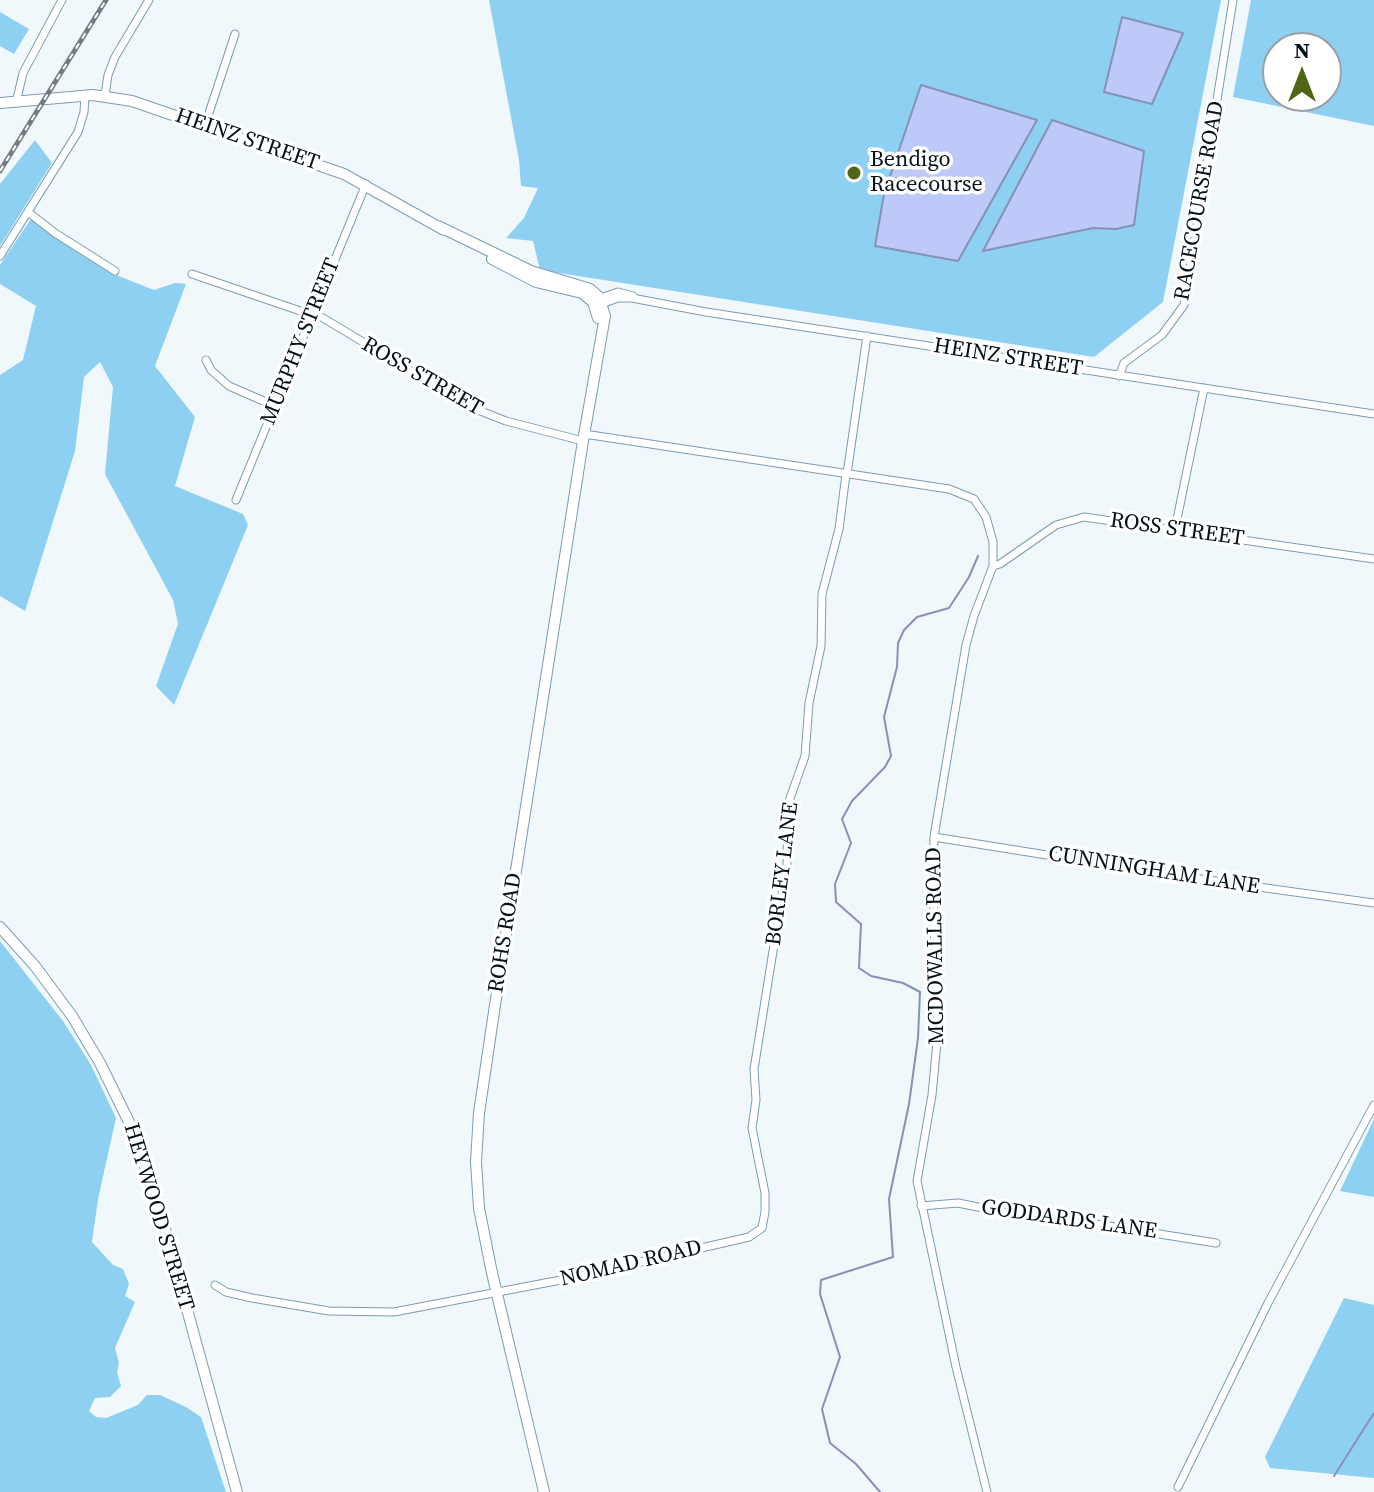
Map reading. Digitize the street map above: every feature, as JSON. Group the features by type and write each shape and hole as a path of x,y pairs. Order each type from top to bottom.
{"street":[{"path":"16,104 23,73 62,0"},
{"path":"105,95 115,57 149,0"},
{"name":"RACECOURSE ROAD","path":"1119,376 1124,363 1162,335 1184,305 1233,0"},
{"path":"205,125 235,34"},
{"path":"0,256 78,132 85,95"},
{"name":"HEINZ STREET","path":"0,103 105,95 205,125 366,184 501,261 541,276 584,286 597,302 618,298 642,299 1374,414"},
{"name":"MURPHY STREET","path":"236,500 366,184"},
{"path":"28,212 115,271"},
{"name":"ROSS STREET","path":"192,274 313,314 473,408 506,421 583,437 937,486 959,491 974,499"},
{"name":"ROHS ROAD","path":"544,1492 479,1208 476,1162 479,1113 583,437 604,321 597,302"},
{"name":"BORLEY LANE","path":"762,1228 765,1193 752,1128 756,1100 754,1069 787,864 788,804 805,756 809,703 821,646 822,594 839,529 867,336"},
{"path":"206,360 211,370 229,386 275,406"},
{"path":"1175,529 1204,388"},
{"name":"MCDOWALLS ROAD","path":"974,499 983,509 991,533 993,566 966,645 934,837 938,1032 932,1095 918,1172 921,1206 987,1492"},
{"name":"ROSS STREET","path":"993,566 1047,530 1074,519 1094,518 1374,559"},
{"name":"CUNNINGHAM LANE","path":"934,837 1374,903"},
{"name":"HEYWOOD STREET","path":"0,927 35,966 72,1016 100,1063 130,1124 159,1207 237,1492"},
{"path":"1178,1487 1268,1303 1374,1105"},
{"name":"GODDARDS LANE","path":"921,1206 958,1203 1012,1214 1101,1224 1216,1243"},
{"name":"NOMAD ROAD","path":"497,1293 749,1237 762,1228"},
{"name":"HEYWOOD STREET","path":"215,1285 226,1292 252,1298 352,1313 408,1310 497,1293"}],"shaded area":[{"name":"Bendigo Racecourse","path":"489,0 1221,0 1163,302 1094,357 540,270 533,241 506,238 524,218 538,188 521,186 519,160"},
{"path":"1251,0 1374,0 1374,126 1306,112 1342,112 1342,32 1262,32 1262,103 1233,97"},
{"path":"0,12 29,29 14,54 0,46"},
{"path":"1122,17 1183,33 1152,104 1104,92"},
{"path":"921,85 1037,120 958,261 875,246 884,194"},
{"path":"1052,120 1144,151 1134,225 1116,229 1093,228 983,251"},
{"path":"35,140 52,163 0,246 0,184"},
{"path":"31,219 107,271 154,290 175,283 186,284 155,366 195,417 175,486 243,514 248,525 174,705 156,686 178,624 173,600 105,474 113,387 100,362 84,377 75,451 25,611 0,596 0,375 23,360 36,306 0,284 0,265"},
{"path":"0,941 63,1021 91,1065 116,1118 92,1242 113,1265 123,1269 129,1284 125,1296 135,1302 115,1348 121,1386 110,1397 95,1398 89,1411 96,1417 106,1418 138,1405 147,1395 160,1395 186,1407 201,1417 226,1492 0,1492"},
{"path":"1374,1119 1374,1197 1340,1191"},
{"path":"1344,1298 1374,1305 1374,1478 1270,1468 1265,1457"}],"waterway":[{"path":"880,1492 856,1464 830,1443 822,1409 840,1357 820,1294 821,1280 893,1257 889,1199 909,1104 918,1038 920,992 903,983 871,976 859,968 861,924 836,902 835,884 851,843 842,819 852,801 885,767 891,756 884,717 897,667 898,643 904,630 917,617 949,608 978,556"},
{"path":"1334,1476 1374,1413"}],"railway":[{"path":"0,171 106,0"}],"place":[{"name":"Bendigo Racecourse","path":"854,173"}]}
